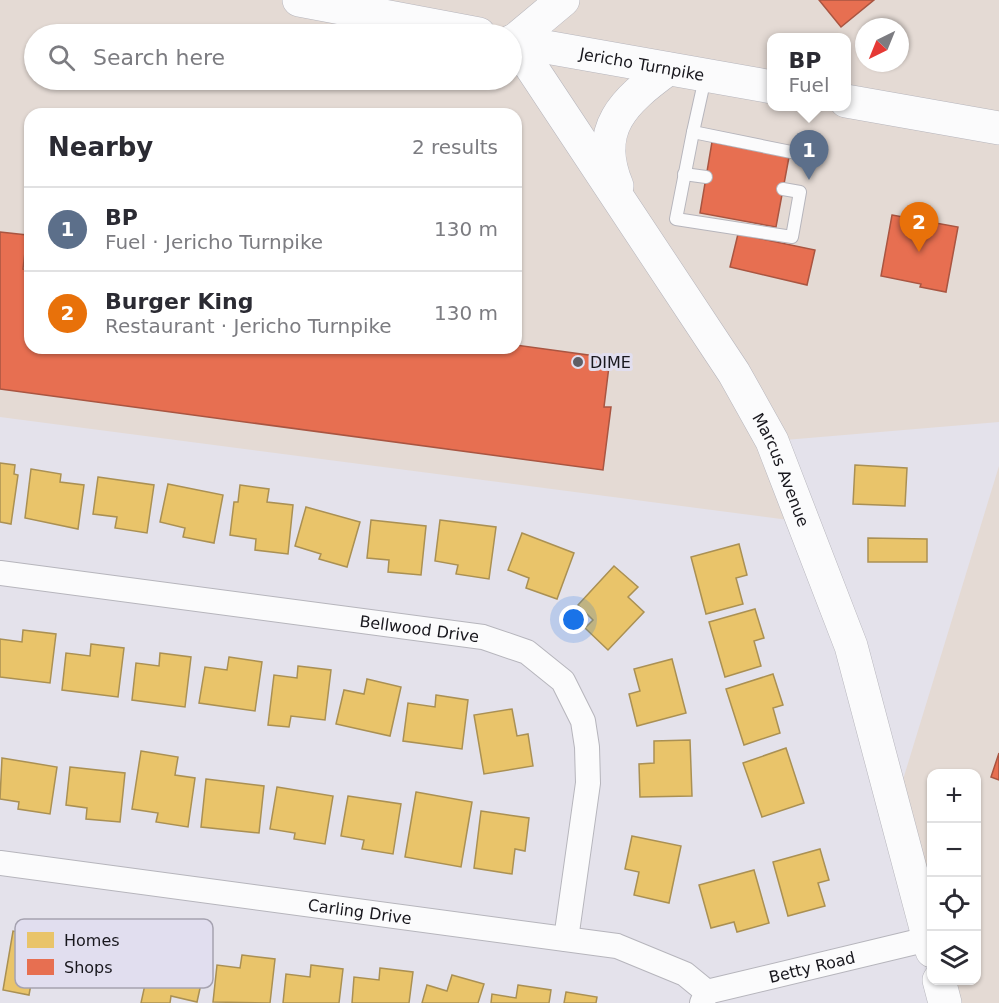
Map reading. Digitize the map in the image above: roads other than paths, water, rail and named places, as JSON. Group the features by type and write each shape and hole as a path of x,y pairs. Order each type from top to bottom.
{"main road":[{"path":"299,0 426,24"},
{"path":"522,34 563,0"},
{"name":"Jericho Turnpike","path":"522,43 767,86"},
{"name":"Marcus Avenue","path":"522,55 734,374 772,441 851,646 927,934"},
{"path":"645,241 616,184 607,148 610,132 618,114 634,96 668,69"},
{"path":"851,102 999,128"},
{"path":"940,985 945,1003"}],"street":[{"name":"Bellwood Drive","path":"0,573 483,637 527,652 563,681 584,721 588,783 566,939"},
{"name":"Carling Drive","path":"0,863 617,946 685,974 705,998"},
{"name":"Betty Road","path":"705,998 927,946"}],"lane":[{"path":"706,75 676,219 792,237 800,192 783,189"},
{"path":"693,132 806,155"},
{"path":"684,174 706,177"}],"place":[{"name":"BP","path":"809,180"},
{"name":"Burger King","path":"919,252"},
{"name":"DIME","path":"578,362"}]}
